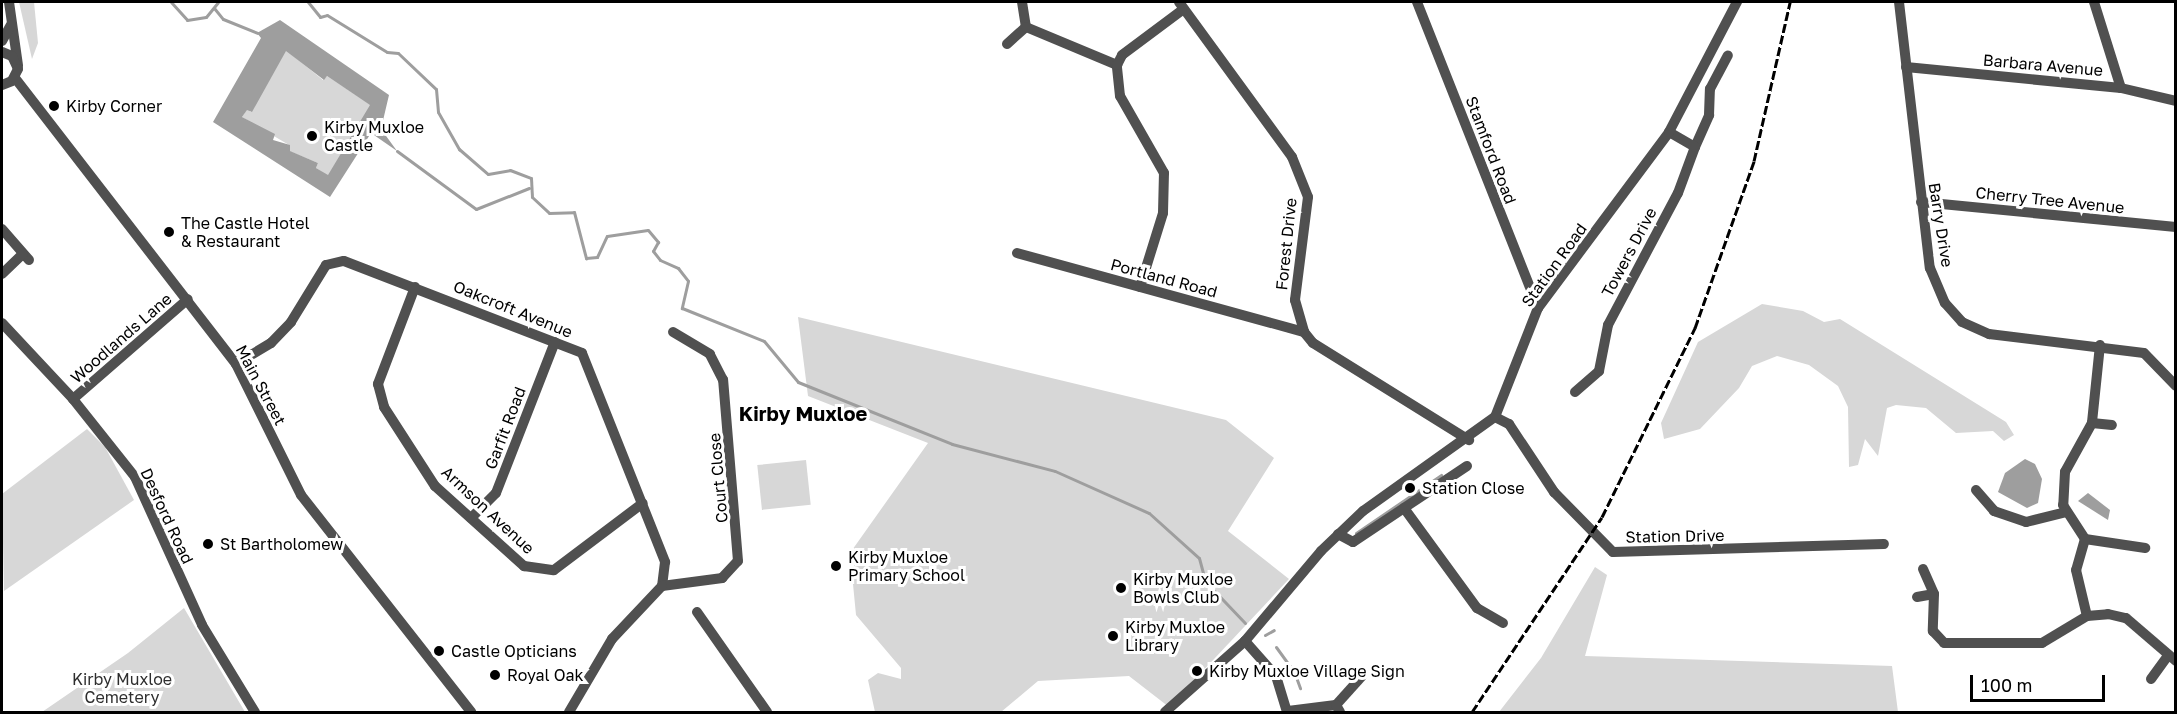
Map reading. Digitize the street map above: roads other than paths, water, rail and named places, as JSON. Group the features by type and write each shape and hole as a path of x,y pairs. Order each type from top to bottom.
{"street":[{"path":"2,86 15,78 18,65 9,2"},
{"path":"1022,2 1026,27"},
{"name":"Stamford Road","path":"1418,2 1538,308"},
{"name":"Station Road","path":"1165,712 1245,641 1338,534 1469,440 1495,417 1538,308 1669,132 1737,2"},
{"name":"Barry Drive","path":"1899,2 1930,268 1945,303 1962,322 1989,334 2100,345 2144,353 2175,386"},
{"path":"2094,2 2121,88"},
{"path":"1140,287 1163,213 1164,173 1120,96 1117,65 1122,55 1180,6"},
{"name":"Forest Drive","path":"1180,6 1292,157 1308,197 1295,300 1304,332"},
{"path":"2,41 11,25"},
{"path":"1007,44 1026,27"},
{"path":"1026,27 1117,65"},
{"path":"2,52 18,65"},
{"name":"Towers Drive","path":"1575,392 1599,371 1608,325 1678,193 1709,115 1710,89 1728,55"},
{"name":"Barbara Avenue","path":"1906,67 2121,88 2175,101"},
{"name":"Main Street","path":"15,78 236,364 301,495 471,712"},
{"path":"1669,132 1695,147"},
{"name":"Cherry Tree Avenue","path":"1921,202 2175,227"},
{"path":"2,229 26,257 2,274"},
{"name":"Portland Road","path":"1017,254 1304,332"},
{"name":"Oakcroft Avenue","path":"236,364 271,343 291,322 326,265 344,261 582,353 665,562 662,586"},
{"name":"Armson Avenue","path":"415,287 378,384 384,407 435,486 524,566 554,570 643,503"},
{"name":"Woodlands Lane","path":"73,399 188,299"},
{"name":"Desford Road","path":"2,323 73,399 135,477 202,625 255,712"},
{"name":"Court Close","path":"662,586 722,578 738,561 723,380 710,354 673,332"},
{"path":"1304,332 1313,343 1469,440"},
{"name":"Garfit Road","path":"471,519 496,493 555,342"},
{"path":"2100,345 2092,423 2060,486 2066,512 2085,539 2145,548"},
{"name":"Station Drive","path":"1495,417 1509,424 1554,492 1613,552 1884,544"},
{"path":"2092,423 2112,425"},
{"path":"1338,534 1353,542 1467,466"},
{"path":"1976,490 1994,511 2026,522 2066,512"},
{"path":"1404,508 1477,608 1503,623"},
{"path":"2085,539 2076,570 2087,616"},
{"path":"1923,569 1934,594 1933,632 1944,643 2042,643 2087,616 2126,618 2171,659 2151,679"},
{"path":"570,712 612,639 662,586"},
{"path":"1917,597 1934,594"},
{"path":"697,612 716,646 731,657 767,712"},
{"path":"1245,641 1276,676 1288,712 1338,709 1361,676"}],"waterway":[{"path":"171,2 187,20 206,17 218,2"},
{"path":"308,2 320,17 327,15 387,52 398,53 436,89 438,112 459,149 488,174 510,170 531,178 532,197 549,213 574,212 586,258 597,257 607,236 648,230 658,242 653,251 660,260 678,268 688,281 682,308 764,341 798,382 952,444 1055,471 1149,513 1199,558 1205,581 1245,623"},
{"path":"214,8 223,19 257,33"},
{"path":"397,151 476,209 529,188"},
{"path":"1356,533 1441,475"},
{"path":"1265,635 1274,630"},
{"path":"1276,647 1292,669"},
{"path":"1296,677 1300,688"}],"railway":[{"path":"1472,712 1602,517 1695,328 1754,161 1790,2"}],"place":[{"name":"Kirby Corner","path":"54,106"},
{"name":"Kirby Muxloe Castle","path":"312,136"},
{"name":"The Castle Hotel & Restaurant","path":"169,232"},
{"name":"Station Close","path":"1410,488"},
{"name":"St Bartholomew","path":"208,544"},
{"name":"Kirby Muxloe Primary School","path":"836,566"},
{"name":"Kirby Muxloe Bowls Club","path":"1121,588"},
{"name":"Kirby Muxloe Library","path":"1113,636"},
{"name":"Castle Opticians","path":"439,651"},
{"name":"Kirby Muxloe Village Sign","path":"1197,671"},
{"name":"Royal Oak","path":"495,675"}],"district":[{"name":"Kirby Muxloe","path":"803,413"}],"park label":[{"name":"Kirby Muxloe Cemetery","path":"122,688"}]}
